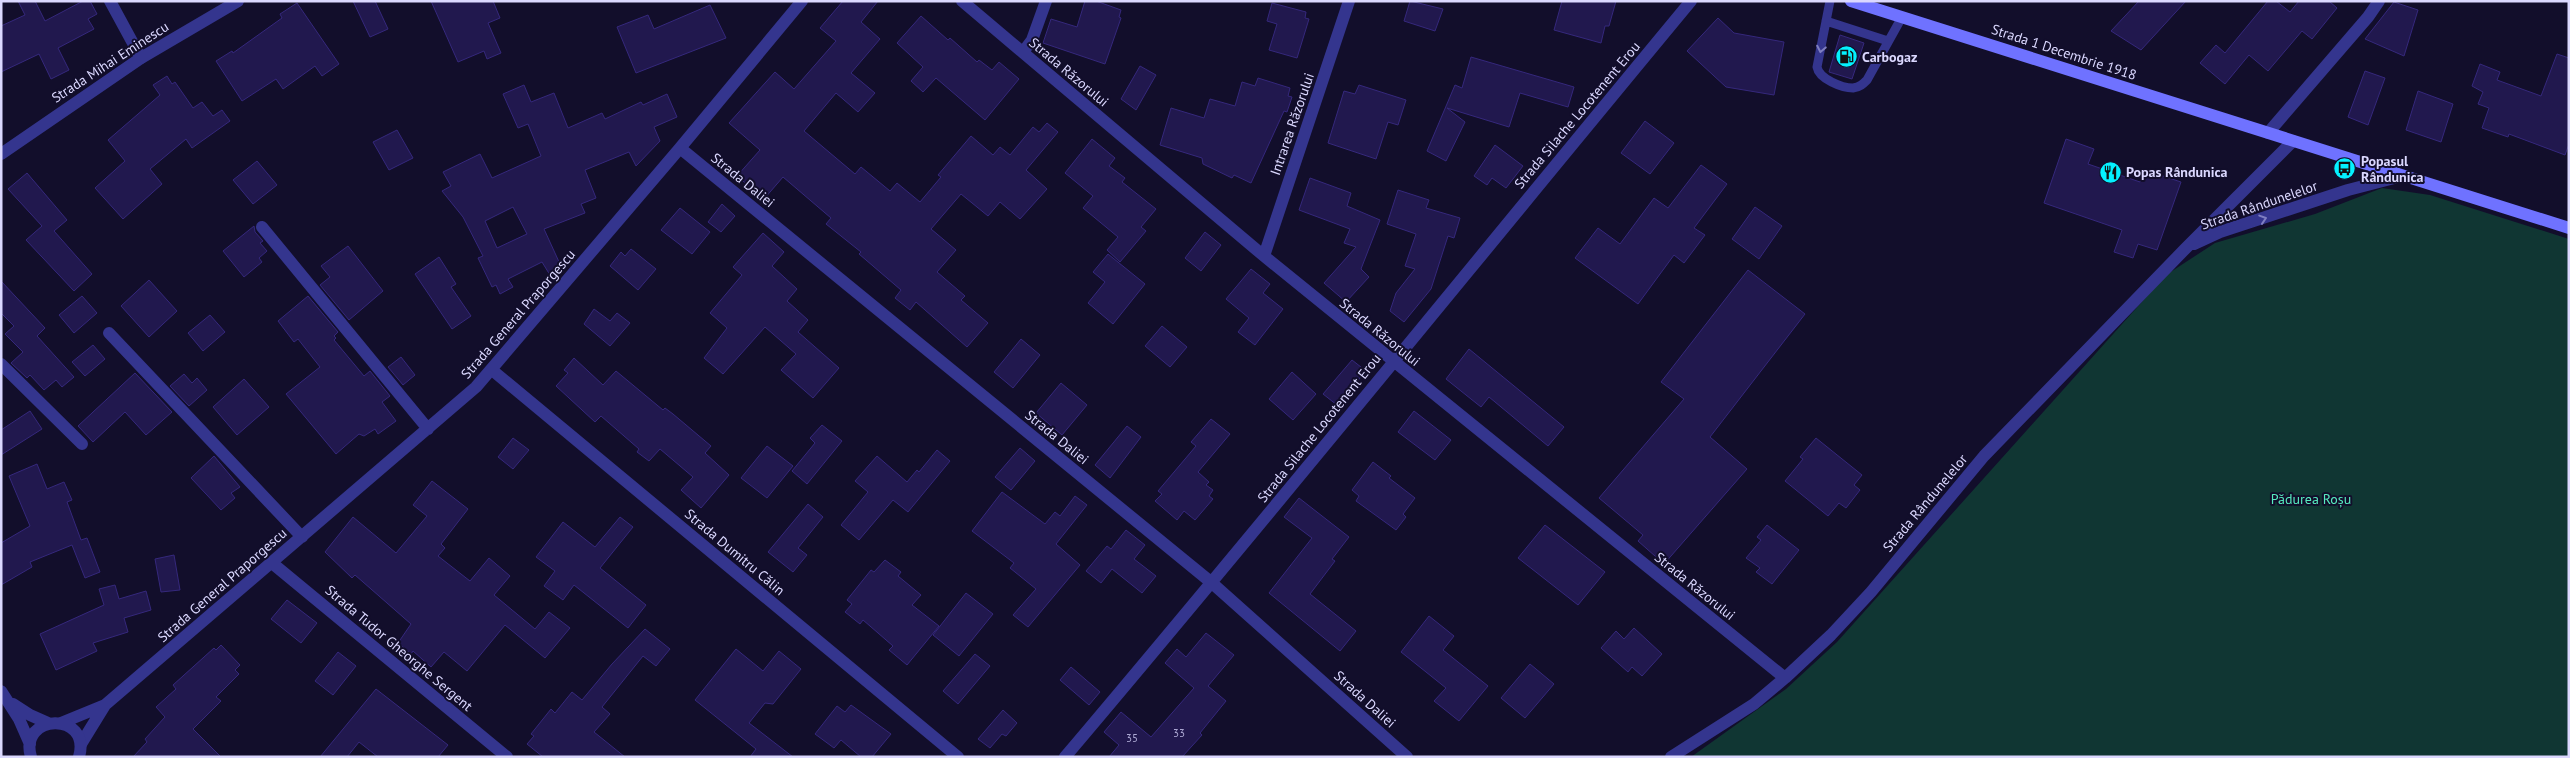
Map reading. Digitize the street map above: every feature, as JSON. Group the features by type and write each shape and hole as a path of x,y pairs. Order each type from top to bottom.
{"main road":[{"name":"Strada 1 Decembrie 1918","path":"1851,1 2569,228"}],"street":[{"path":"110,1 141,58"},
{"name":"Strada Mihai Eminescu","path":"1,154 141,58 238,1"},
{"name":"Strada General Praporgescu","path":"61,723 105,705 428,429 492,370 802,1"},
{"name":"Strada Răzorului","path":"962,1 1264,256 1785,678"},
{"path":"1022,52 1032,40 1046,1"},
{"name":"Intrarea Răzorului","path":"1264,256 1349,1"},
{"name":"Strada Silache Locotenent Erou","path":"1065,757 1212,583 1392,361 1691,1"},
{"path":"2268,133 2368,17 2379,1"},
{"name":"Strada Rândunelelor","path":"1671,757 1754,704 1785,678 1871,592 1984,456 2184,248 2294,141"},
{"name":"Strada Daliei","path":"680,148 1212,583 1407,757"},
{"name":"Strada Rândunelelor","path":"2184,248 2220,232 2348,190 2402,176"},
{"path":"262,227 428,429"},
{"path":"109,333 302,537"},
{"path":"1,364 82,444"},
{"name":"Strada Dumitru Călin","path":"492,370 958,757"},
{"name":"Strada Tudor Gheorghe Sergent","path":"272,563 507,757"},
{"path":"5,696 30,715 48,723 61,723 74,730 80,753"},
{"path":"5,696 30,753"},
{"name":"Strada General Praporgescu","path":"80,753 105,705"},
{"path":"30,753 36,731 48,723"}],"lane":[{"path":"1830,1 1817,67 1818,74 1852,88 1861,86 1867,80 1902,17"},
{"path":"1826,21 1888,41"}],"green space":[{"name":"Pădurea Roșu","path":"2382,188 2430,195 2569,239 2569,757 1691,757 1786,689 1837,642 2166,275 2215,243 2315,214"}],"building":[{"path":"18,1 35,1 45,21 83,1 90,1 97,14 88,19 94,29 58,48 69,70 51,79 39,54 1,72 1,26 25,15"},
{"path":"353,1 375,1 388,29 370,37"},
{"path":"431,1 493,1 500,18 488,23 501,53 487,59 484,51 458,62"},
{"path":"843,1 878,1 861,22 880,39 851,73 875,93 858,112 836,93 804,131 855,174 861,167 890,191 897,183 920,202 941,177 938,175 971,136 993,155 1000,147 1010,155 1033,127 1039,132 1047,123 1058,132 1026,170 1047,189 1020,219 1000,202 988,216 961,194 931,229 956,250 937,272 965,296 961,300 988,323 967,347 916,302 910,310 895,298 901,290 859,254 861,252 826,224 831,218 783,177 764,199 737,176 760,150 729,123 775,72 794,89 836,41 820,28"},
{"path":"1085,1 1096,1 1121,10 1119,17 1121,18 1105,64 1043,43 1051,19 1077,27"},
{"path":"1410,1 1443,9 1435,31 1404,21"},
{"path":"1562,1 1616,1 1609,26 1605,26 1601,43 1554,30"},
{"path":"2139,1 2186,1 2141,50 2111,31"},
{"path":"2268,1 2276,1 2290,12 2299,1 2329,1 2337,8 2312,39 2302,31 2268,71 2249,55 2225,84 2200,63 2216,45 2225,53"},
{"path":"2394,2 2418,10 2404,56 2365,39"},
{"path":"297,3 339,64 322,76 315,66 283,89 276,79 242,101 216,61 232,51 233,53 282,18 280,14"},
{"path":"1272,3 1306,12 1305,18 1309,19 1297,58 1269,50 1277,24 1267,21"},
{"path":"710,5 726,38 636,73 617,27 648,15 654,29"},
{"path":"921,16 977,62 979,60 992,70 999,62 1019,79 985,120 936,78 923,92 911,81 923,67 897,43"},
{"path":"1718,18 1734,33 1784,42 1774,95 1726,87 1687,51"},
{"name":"Carbogaz","path":"1840,35 1864,43 1852,79 1829,72"},
{"path":"2557,54 2569,58 2569,144 2565,155 2509,134 2508,137 2482,128 2489,108 2478,104 2483,92 2472,86 2480,64 2500,72 2497,80 2541,96"},
{"path":"1471,57 1574,87 1568,107 1520,93 1509,127 1447,108 1465,122 1446,161 1427,151 1455,85 1462,88"},
{"path":"1140,66 1156,75 1136,110 1121,99"},
{"path":"2365,71 2385,78 2368,125 2348,117"},
{"path":"167,76 172,84 175,82 193,108 202,102 213,116 222,110 230,121 192,148 186,139 150,169 162,184 123,219 95,188 125,161 108,140 160,95 153,85"},
{"path":"1258,78 1290,88 1288,96 1292,97 1287,112 1284,111 1251,183 1234,175 1232,178 1203,164 1202,158 1160,145 1171,108 1204,118 1210,99 1235,106 1242,82 1255,86"},
{"path":"524,85 531,102 554,93 568,128 602,113 605,119 641,102 643,105 667,94 677,117 654,127 660,141 636,166 629,152 585,170 596,198 581,204 585,213 544,229 560,264 550,275 542,262 508,279 513,287 500,294 496,285 492,287 478,258 483,256 463,217 442,191 451,186 443,172 480,154 492,178 541,156 528,124 518,128 503,94","holes":["513,207 527,234 497,248 485,221"]},
{"path":"1359,85 1406,100 1398,125 1388,122 1376,159 1328,143 1344,91 1355,94"},
{"path":"2418,91 2453,104 2441,142 2406,130"},
{"path":"1645,121 1674,143 1650,174 1621,153"},
{"path":"397,130 413,158 389,170 373,142"},
{"path":"1092,139 1115,158 1109,166 1125,178 1122,182 1156,209 1141,227 1146,231 1120,262 1107,250 1118,237 1083,208 1093,196 1065,173"},
{"path":"2066,139 2094,149 2088,164 2140,182 2145,170 2181,182 2157,250 2138,244 2133,258 2114,252 2122,230 2044,203"},
{"path":"1495,145 1523,166 1506,188 1492,178 1487,185 1474,176"},
{"path":"257,161 277,185 253,204 233,180"},
{"path":"1701,165 1727,184 1694,228 1705,235 1684,263 1674,255 1638,304 1575,258 1598,228 1620,244 1654,198 1668,208"},
{"path":"27,173 67,220 54,231 92,274 74,291 26,240 42,226 8,189"},
{"path":"1310,178 1351,193 1347,206 1380,220 1361,269 1369,277 1346,302 1324,283 1356,247 1344,243 1350,229 1299,210"},
{"path":"1398,190 1429,200 1426,208 1460,218 1454,238 1448,236 1431,289 1404,322 1390,311 1396,293 1415,269 1405,266 1416,234 1387,224"},
{"path":"722,204 735,216 721,232 708,222"},
{"path":"1755,207 1782,226 1759,259 1732,239"},
{"path":"680,208 710,232 692,254 661,230"},
{"path":"254,226 255,232 263,241 260,243 267,251 259,258 262,262 244,277 223,251"},
{"path":"1205,232 1221,245 1201,271 1185,258"},
{"path":"763,233 784,252 772,266 797,289 787,301 808,320 798,332 839,368 813,398 781,370 796,354 765,327 723,374 704,358 727,328 710,313 742,275 733,267"},
{"path":"348,246 383,291 349,320 320,285 330,277 321,266"},
{"path":"631,249 656,269 638,290 610,266 621,252 625,256"},
{"path":"1108,254 1145,284 1113,324 1088,303 1105,282 1093,272"},
{"path":"439,257 456,284 451,287 471,316 452,329 415,274"},
{"path":"1251,269 1270,284 1263,293 1283,309 1255,345 1238,332 1249,318 1226,299"},
{"path":"1748,270 1805,314 1710,437 1747,469 1664,564 1638,541 1643,535 1599,498 1684,399 1661,382"},
{"path":"149,280 177,311 149,337 121,306"},
{"path":"1,281 45,328 37,336 74,377 62,387 56,380 44,390 30,375 27,378 11,363 23,352 5,334 14,326 1,313"},
{"path":"82,296 97,313 74,333 59,315"},
{"path":"308,296 338,332 334,336 336,338 334,340 364,376 370,371 390,396 382,402 396,421 378,434 375,429 364,436 359,434 336,454 286,394 320,367 298,339 294,342 278,321"},
{"path":"594,309 610,321 617,313 630,323 610,346 584,324"},
{"path":"210,315 225,332 203,351 188,333"},
{"path":"1162,326 1187,347 1170,367 1145,346"},
{"path":"1021,339 1040,355 1013,388 994,372"},
{"path":"93,345 105,359 85,376 72,362"},
{"path":"1469,349 1564,427 1548,446 1489,397 1481,407 1446,379"},
{"path":"401,357 415,375 403,385 388,367"},
{"path":"574,358 603,385 616,371 663,410 665,408 673,414 711,446 705,453 729,475 701,508 681,490 693,477 660,449 649,461 637,452 639,449 601,416 595,422 556,386 568,373 564,370"},
{"path":"1352,360 1366,371 1337,405 1323,394"},
{"path":"1292,372 1316,394 1293,420 1269,399"},
{"path":"135,373 172,412 146,435 125,412 93,442 78,426"},
{"path":"184,374 192,383 197,378 207,390 189,406 170,386"},
{"path":"244,379 269,407 237,435 213,407"},
{"path":"1061,383 1087,405 1062,435 1036,413"},
{"path":"30,411 42,429 1,455 1,430"},
{"path":"1414,411 1451,440 1435,460 1398,432"},
{"path":"1211,419 1230,434 1198,472 1209,482 1206,485 1213,490 1209,496 1213,499 1195,520 1184,511 1177,520 1155,501 1162,494 1158,491 1196,446 1191,442"},
{"path":"822,425 842,441 807,484 792,471 815,443 810,438"},
{"path":"1127,426 1141,437 1110,478 1095,465"},
{"path":"513,438 529,450 513,469 498,457"},
{"path":"1816,438 1862,475 1854,485 1860,490 1846,508 1839,503 1828,516 1785,481 1803,459 1800,457"},
{"path":"767,446 793,466 767,498 741,478"},
{"path":"1020,448 1035,461 1011,490 995,477"},
{"path":"937,450 950,461 908,512 893,500 859,540 841,525 868,492 855,481 877,456 907,482 917,470 919,472"},
{"path":"214,456 240,487 231,493 235,498 221,510 191,478"},
{"path":"1373,462 1391,476 1389,478 1415,498 1403,514 1406,517 1396,530 1356,501 1359,496 1352,490"},
{"path":"37,464 47,489 64,482 72,500 67,502 81,540 87,538 100,572 85,578 72,545 30,562 32,567 1,585 1,543 30,526 9,476"},
{"path":"432,481 468,509 441,544 445,548 438,556 470,581 489,558 510,576 494,595 535,629 549,612 570,628 545,658 505,625 467,671 444,652 431,667 413,651 411,654 398,643 411,624 355,575 352,578 325,552 353,517 396,553 427,516 413,505"},
{"path":"1002,492 1045,524 1055,512 1060,516 1075,496 1087,505 1056,544 1080,565 1028,627 1013,615 1036,589 1010,568 1014,563 972,531"},
{"path":"1299,498 1349,537 1332,559 1335,561 1310,594 1356,631 1340,651 1269,593 1312,538 1284,517"},
{"path":"808,504 823,517 798,548 807,555 793,572 768,552"},
{"path":"620,517 633,527 600,568 646,605 628,628 574,585 563,600 544,586 555,571 536,557 563,522 595,547"},
{"path":"1545,525 1605,572 1578,605 1518,558"},
{"path":"1767,525 1799,550 1772,584 1756,572 1760,568 1746,558 1761,540 1757,537"},
{"path":"1126,530 1145,545 1134,559 1156,576 1142,593 1112,569 1101,583 1086,571 1107,546 1111,549"},
{"path":"174,555 180,590 161,592 155,559"},
{"path":"885,560 901,572 898,576 921,595 912,605 939,626 907,665 889,650 893,646 863,620 860,624 845,612 852,604 847,600 871,570 874,572"},
{"path":"115,585 119,599 146,591 151,610 124,618 128,632 93,643 97,651 56,670 40,634 104,605 99,589"},
{"path":"966,593 993,614 959,656 933,635"},
{"path":"287,600 317,623 301,643 271,619"},
{"path":"1429,616 1454,636 1443,650 1488,686 1459,721 1434,701 1446,688 1401,652"},
{"path":"1634,628 1662,654 1642,676 1632,667 1628,672 1601,648 1616,631 1624,639"},
{"path":"645,629 670,649 656,666 643,656 602,707 610,714 594,732 625,757 543,757 527,744 534,736 531,734 551,709 555,713 572,692 582,700"},
{"path":"1206,633 1234,655 1208,686 1226,701 1200,733 1202,735 1182,757 1109,757 1119,745 1104,732 1121,712 1151,737 1194,688 1165,663 1177,649 1186,657"},
{"path":"221,645 240,665 235,670 239,674 216,697 221,701 193,729 221,757 133,757 147,742 145,739 165,717 156,707 176,689 173,685 214,648 216,650"},
{"path":"736,649 763,671 779,651 801,669 773,704 765,703 749,723 793,757 750,757 756,749 695,700"},
{"path":"338,652 356,666 333,695 315,681"},
{"path":"975,654 990,666 958,704 943,691"},
{"path":"1530,664 1554,684 1525,718 1501,698"},
{"path":"1071,667 1100,692 1089,705 1060,680"},
{"path":"376,689 448,745 438,757 378,757 359,742 347,757 320,757"},
{"path":"851,705 891,734 872,757 861,757 841,740 834,748 815,734 837,706 845,712"},
{"path":"1003,710 1017,723 1006,736 1002,734 990,748 978,739"}],"place":[{"name":"Carbogaz","path":"1846,57"},
{"name":"Popasul Rândunica","path":"2345,169"},
{"name":"Popas Rândunica","path":"2110,172"}]}
